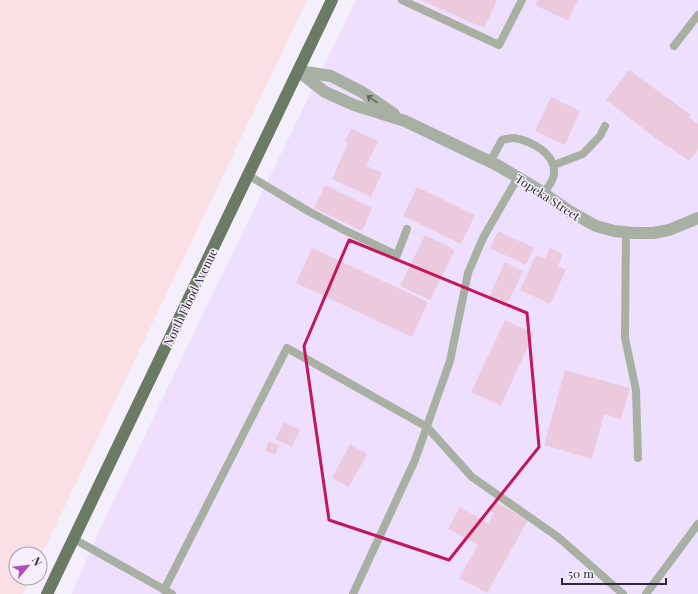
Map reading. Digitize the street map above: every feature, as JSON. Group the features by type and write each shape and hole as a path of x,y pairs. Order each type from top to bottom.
{"main road":[{"name":"North Flood Avenue","path":"47,594 332,0"}],"street":[{"name":"Topeka Street","path":"298,71 331,76 362,92 404,121"},
{"name":"Topeka Street","path":"298,71 325,92 354,105 404,121 490,162 518,177 569,211 596,226 626,232 653,233 668,230 698,218"}],"lane":[{"path":"402,0 499,45 522,0"},
{"path":"674,46 698,15"},
{"path":"554,165 583,154 600,136 605,126"},
{"path":"490,162 502,140 513,138 536,147 549,155 554,165 554,176 544,193"},
{"path":"248,175 308,211 397,255 407,229"},
{"path":"353,594 415,460 427,427 450,361 468,273 483,238 518,177"},
{"path":"626,232 625,338 636,390 638,458"},
{"path":"74,539 168,592 287,348 427,427 472,477 558,537 623,594"},
{"path":"646,594 698,524"}],"highlighted area":[{"path":"349,240 527,313 539,447 449,560 329,520 304,346"}],"shaded area":[{"path":"0,0 307,0 46,546 8,546 8,586 26,586 23,594 0,594"},
{"path":"356,0 698,0 698,594 72,594 93,544"}],"building":[{"path":"421,0 497,0 484,28"},
{"path":"538,0 578,0 568,21 535,5"},
{"path":"629,70 691,115 689,117 698,124 698,149 689,161 667,145 666,146 606,100"},
{"path":"551,97 580,111 565,145 535,131"},
{"path":"351,129 378,141 366,166 382,173 371,197 332,179 348,143 345,142"},
{"path":"325,185 372,208 362,231 314,208"},
{"path":"417,187 475,215 461,244 403,216"},
{"path":"498,231 534,248 526,265 490,248"},
{"path":"425,235 455,250 430,300 400,286"},
{"path":"312,248 428,302 412,337 296,283"},
{"path":"550,248 563,254 558,266 566,270 550,304 520,290 536,255 545,259"},
{"path":"505,262 523,271 507,305 489,297"},
{"path":"505,320 534,333 501,406 471,392"},
{"path":"565,370 630,388 621,419 604,414 592,459 544,445"},
{"path":"284,422 300,430 292,447 275,439"},
{"path":"269,441 279,446 275,455 265,450"},
{"path":"350,444 367,454 349,487 332,478"},
{"path":"494,501 528,520 487,593 459,578 478,545 448,529 460,507 488,523 494,513 489,510"}]}
